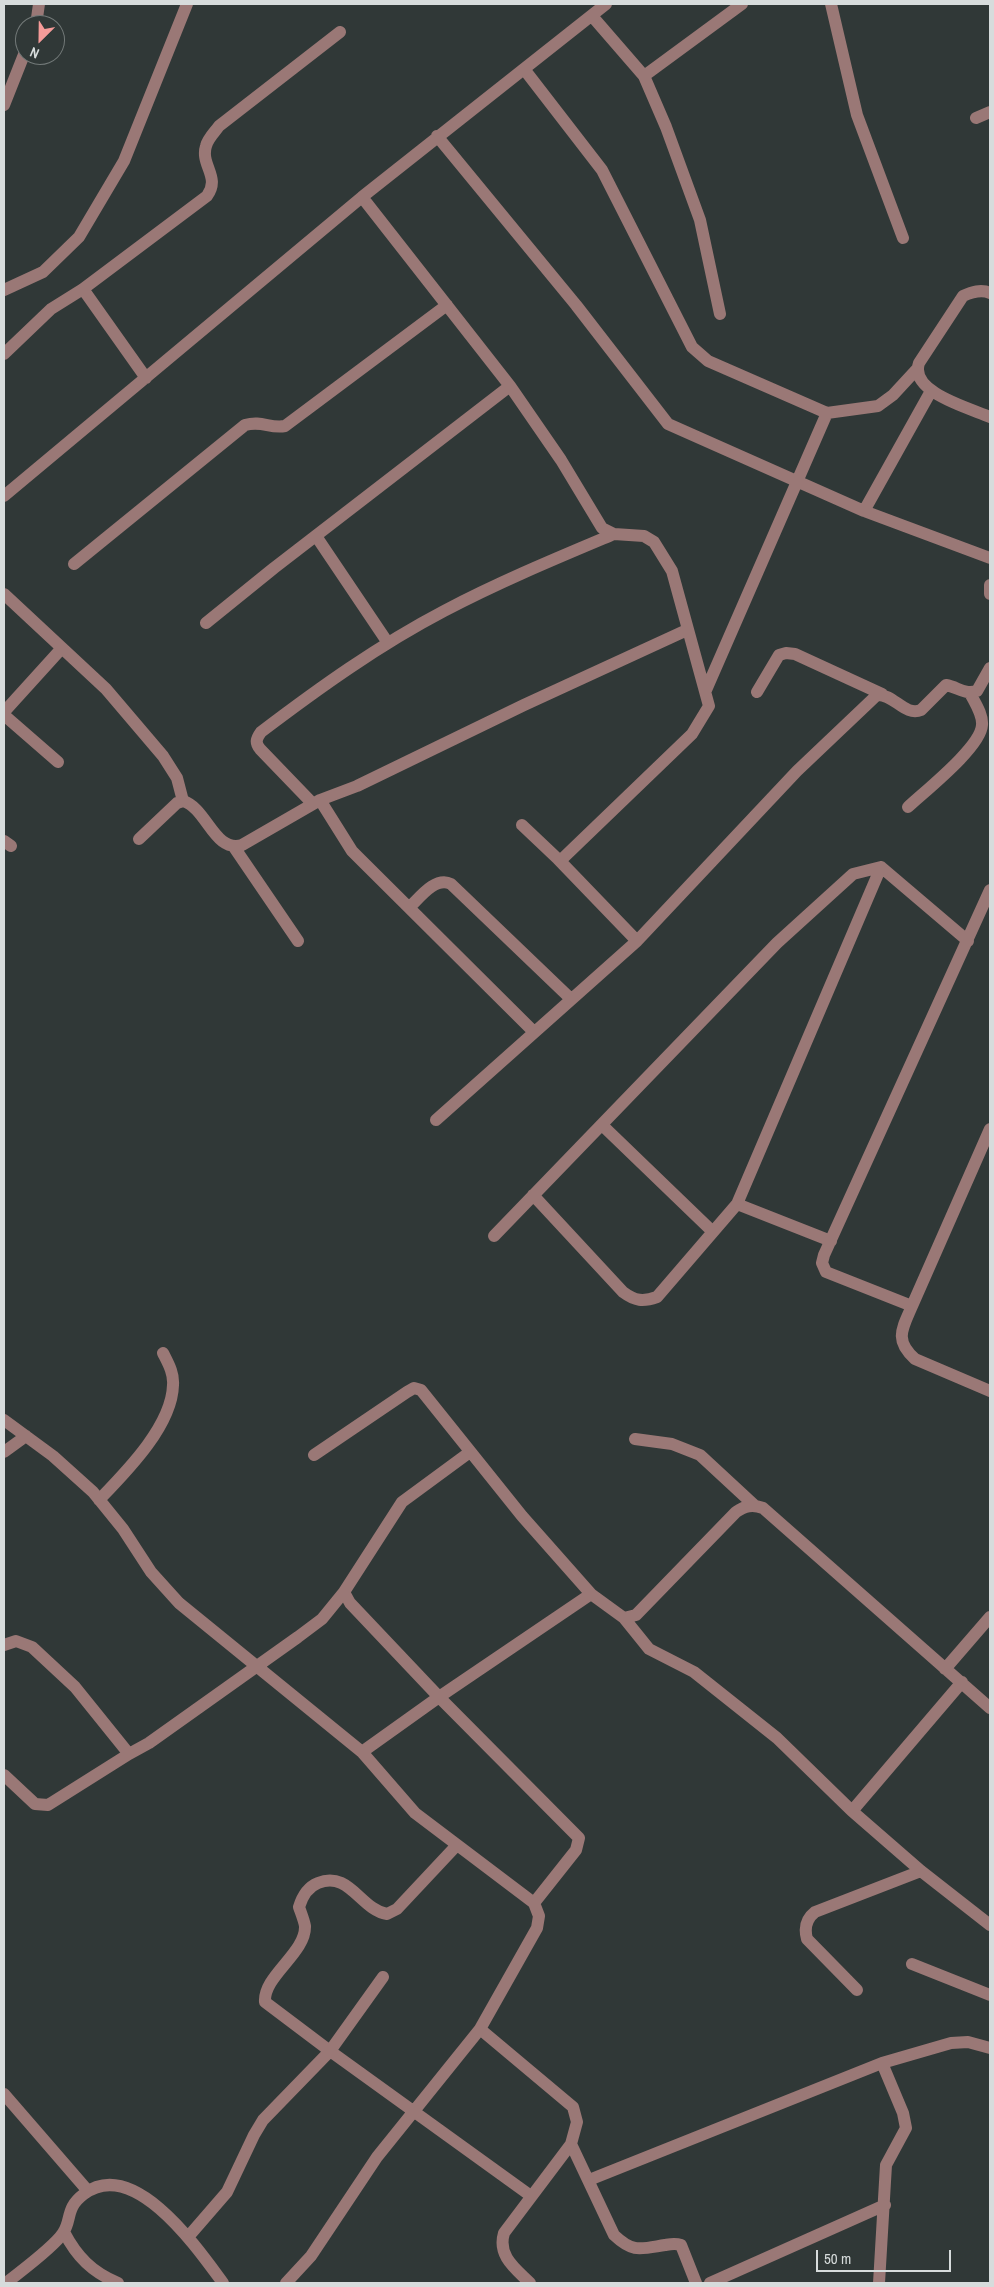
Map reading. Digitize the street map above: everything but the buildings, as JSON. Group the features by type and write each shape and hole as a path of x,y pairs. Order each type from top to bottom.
{"street":[{"path":"4,290 43,272 80,236 124,161 187,4"},
{"path":"4,496 362,197 606,4"},
{"path":"644,76 742,4"},
{"path":"831,4 857,115 903,238"},
{"path":"592,16 644,76 666,127 700,220 720,314"},
{"path":"4,354 51,309 83,289 207,196 213,182 205,152 209,139 220,126 340,32"},
{"path":"4,104 20,65"},
{"path":"524,68 602,170 692,347 699,355 723,368 827,413 878,406 893,395 916,369 963,296 974,292 985,291 990,293"},
{"path":"976,118 990,112"},
{"path":"438,136 576,304 668,424 798,480 864,511 990,558"},
{"path":"362,197 510,386 561,460 602,528 614,534 644,536 654,542 672,571 709,706 692,734 560,861 558,859"},
{"path":"83,289 146,378"},
{"path":"74,564 245,426 256,422 278,428 285,426 447,305"},
{"path":"916,369 917,376 931,392 990,417"},
{"path":"206,623 510,386"},
{"path":"864,511 931,392"},
{"path":"706,690 827,413"},
{"path":"533,1031 357,856 316,802 256,744 261,732 328,682 388,643 443,611 512,577 614,534"},
{"path":"316,536 388,643"},
{"path":"990,585 990,594"},
{"path":"4,594 106,689 163,756 177,778 183,801"},
{"path":"139,839 177,803 183,801 194,806 219,838 228,846 242,845 316,802 357,786 524,705 687,630"},
{"path":"58,762 4,714 62,648"},
{"path":"757,692 780,655 786,653 795,654 882,694 910,711 916,712 921,710 946,685 970,693 977,691 990,668"},
{"path":"908,808 970,749 980,737 982,718 970,693"},
{"path":"436,1120 533,1031 637,941 797,772 872,699 882,694"},
{"path":"522,825 558,859 637,941"},
{"path":"234,847 298,941"},
{"path":"881,867 968,941"},
{"path":"494,1236 777,943 854,874 881,867"},
{"path":"533,1195 623,1292 633,1300 645,1302 657,1297 737,1204 881,867"},
{"path":"410,907 437,883 451,884 572,999"},
{"path":"912,1306 826,1272 822,1263 824,1254 881,1126 990,890"},
{"path":"602,1125 714,1232"},
{"path":"990,1130 912,1306 902,1330 901,1340 906,1350 915,1359 990,1391"},
{"path":"737,1204 831,1241"},
{"path":"99,1500 130,1468 154,1436 170,1402 174,1386 172,1371 163,1353"},
{"path":"314,1455 414,1388 421,1390 522,1516 591,1594 624,1618 650,1649 686,1667 705,1680 777,1738 852,1811 921,1871 990,1926"},
{"path":"4,1420 53,1456 99,1500 161,1584 179,1603 362,1752 415,1812 534,1904 539,1916 537,1928 480,2029 377,2157 311,2256 286,2283"},
{"path":"4,1452 26,1436"},
{"path":"635,1438 672,1444 700,1455 754,1505 763,1508 990,1708"},
{"path":"4,1775 35,1804 48,1804 149,1743 322,1619 344,1592 402,1502 470,1452"},
{"path":"624,1618 636,1615 736,1512 743,1507 754,1505"},
{"path":"344,1592 350,1603 438,1697 578,1838 576,1850 534,1904"},
{"path":"362,1752 438,1697 591,1594"},
{"path":"945,1669 990,1617"},
{"path":"4,1645 16,1641 32,1647 74,1687 129,1754"},
{"path":"852,1811 962,1682"},
{"path":"457,1845 391,1913 381,1914 347,1885 337,1881 320,1882 309,1889 299,1907 304,1923 304,1935 267,1989 264,2002 268,2007 531,2196"},
{"path":"857,1990 807,1939 805,1930 808,1919 815,1912 921,1871"},
{"path":"912,1964 990,1995"},
{"path":"188,2237 227,2192 263,2120 330,2051 383,1977"},
{"path":"480,2029 573,2107 577,2122 571,2144 504,2234 502,2241 507,2260 530,2283"},
{"path":"589,2180 882,2063 951,2043 968,2042 990,2048"},
{"path":"879,2283 886,2165 904,2133 905,2122 893,2087 882,2063"},
{"path":"4,2094 88,2191"},
{"path":"571,2144 610,2227 623,2243 634,2249 672,2244 680,2245 696,2283"},
{"path":"6,2283 64,2232 68,2215 75,2202 97,2186 108,2185 130,2190 162,2209 188,2237 223,2283"},
{"path":"710,2283 885,2205"},
{"path":"64,2232 78,2256 91,2268 118,2283"}]}
